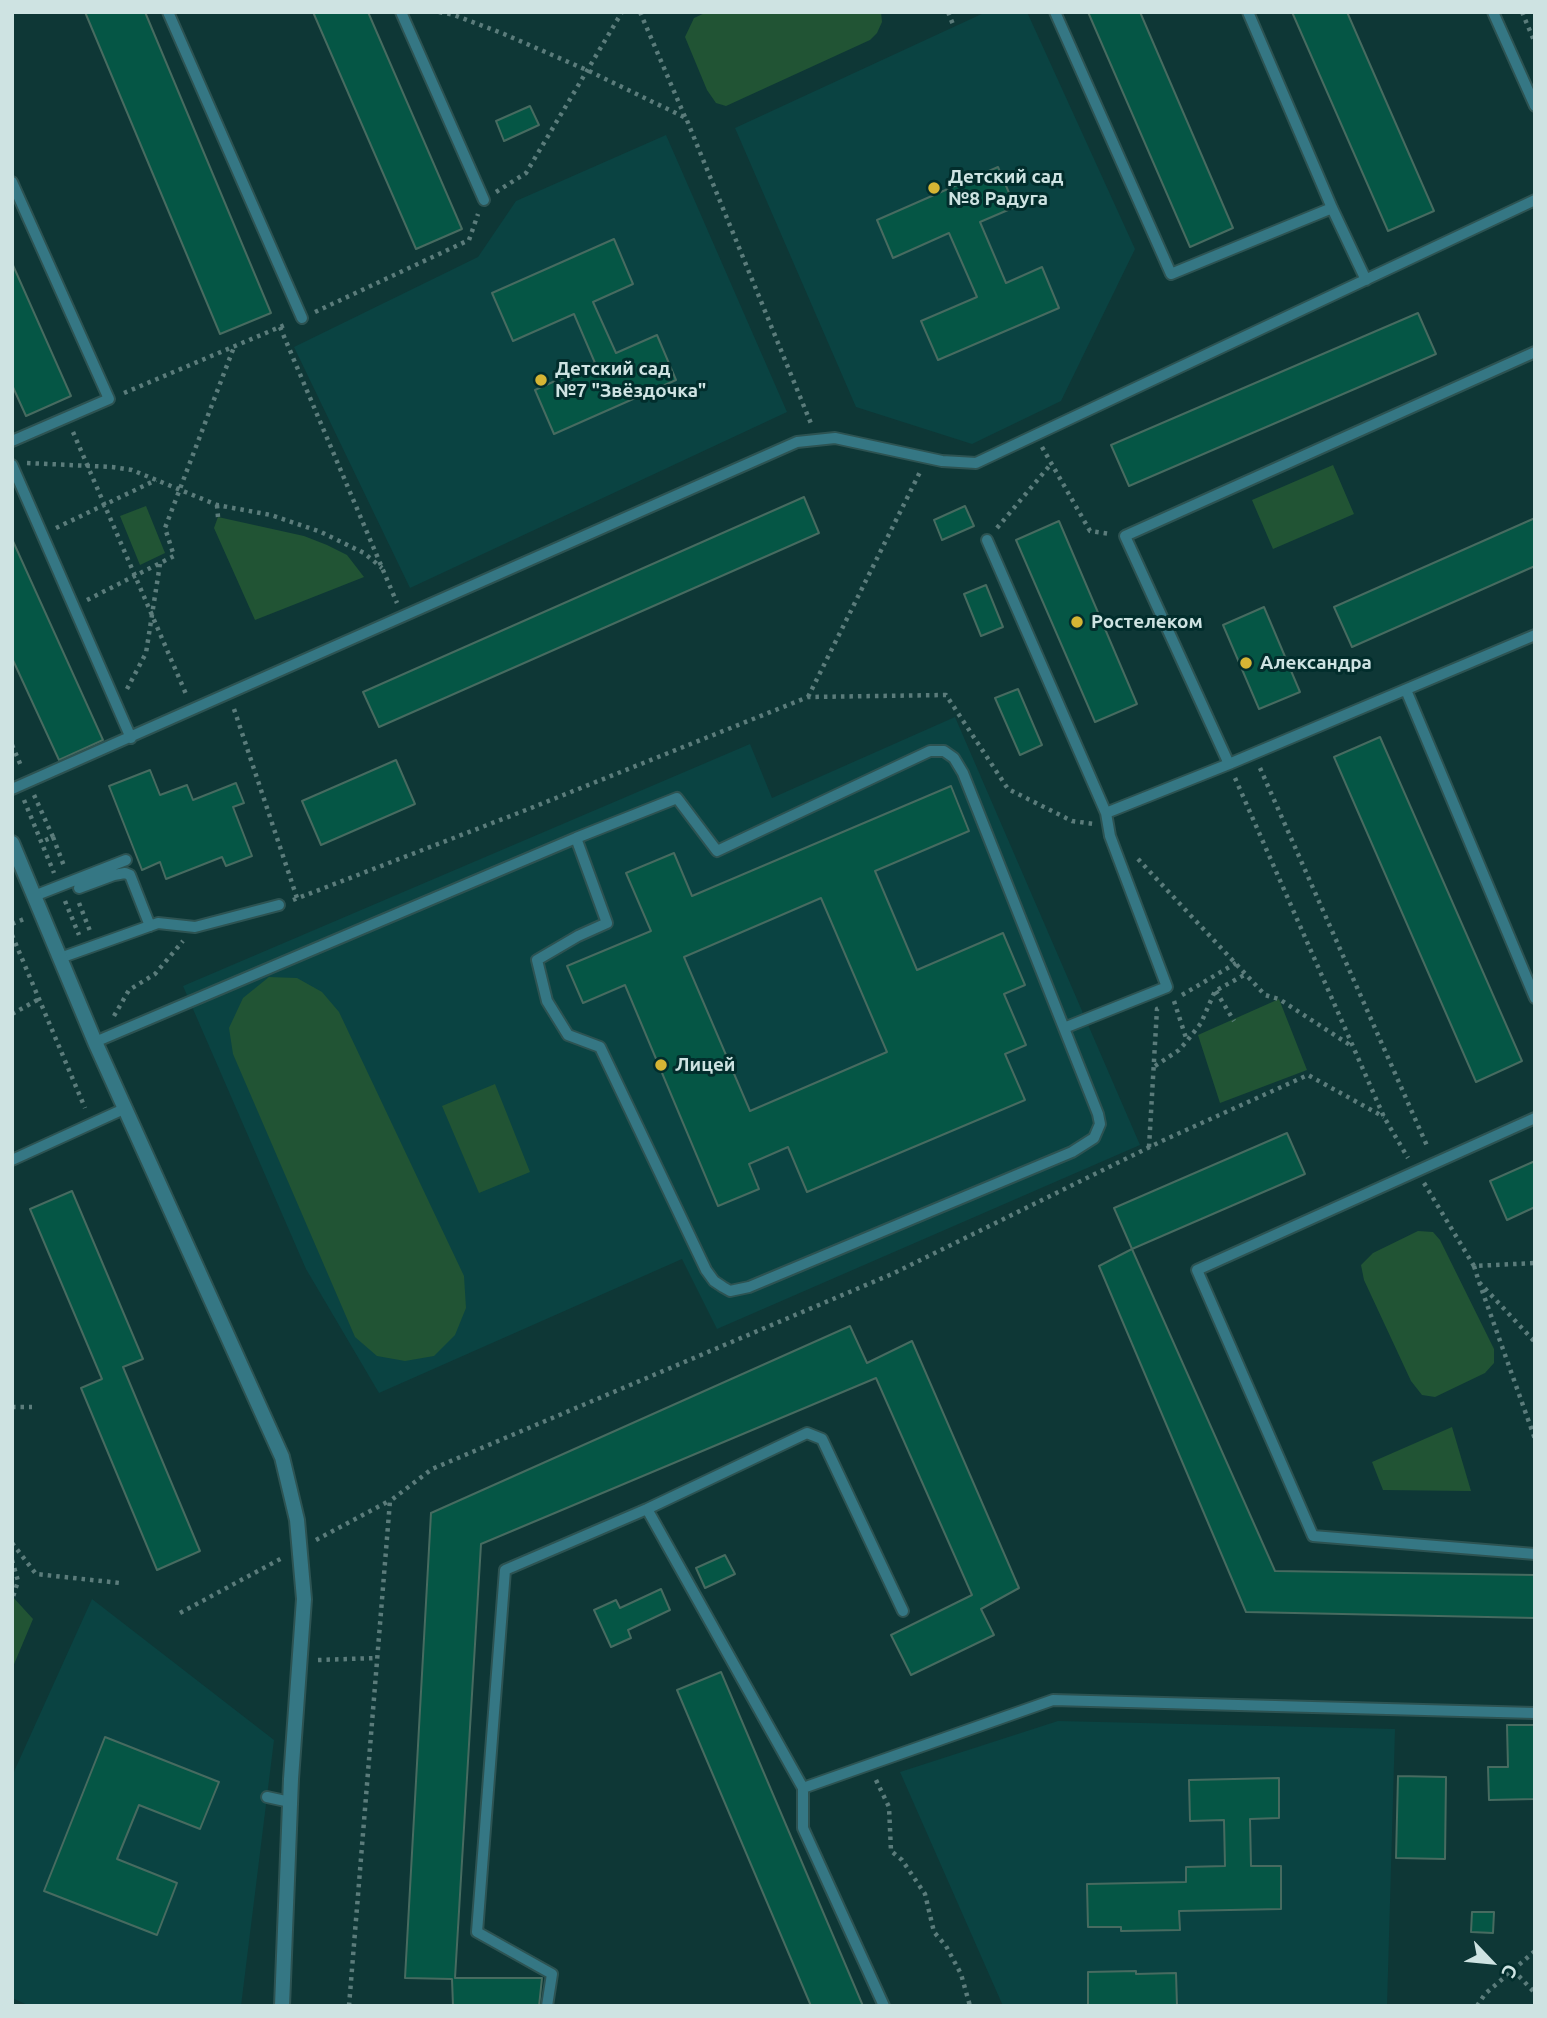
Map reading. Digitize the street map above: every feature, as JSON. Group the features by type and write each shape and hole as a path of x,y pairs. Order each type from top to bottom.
{"street":[{"path":"12,842 95,1042 282,1457 297,1520 304,1599 290,1802 282,2006"}],"lane":[{"path":"168,12 302,318"},
{"path":"401,12 484,200"},
{"path":"1055,12 1171,274 1332,208"},
{"path":"1248,12 1332,208 1366,280"},
{"path":"1493,12 1535,106"},
{"path":"12,182 109,399 12,442"},
{"path":"15,788 797,442 835,438 928,458 976,463 1535,200"},
{"path":"1229,764 1125,536 1535,352"},
{"path":"18,464 42,534 131,738"},
{"path":"987,540 1106,813 1110,836 1167,987 1064,1028"},
{"path":"1106,813 1535,635"},
{"path":"1406,690 1535,998"},
{"path":"95,1042 576,838 677,798 717,851 930,751 944,751 954,758 963,773 1064,1028 1100,1124 1094,1138 1085,1145 749,1287 730,1291 714,1281 706,1270 600,1047 568,1035 547,1000 537,961 578,936 607,923 576,838"},
{"path":"34,896 126,860"},
{"path":"79,888 114,875 130,875 150,926"},
{"path":"60,958 158,923 195,928 279,905"},
{"path":"12,1160 126,1108"},
{"path":"1535,1118 1197,1270 1313,1536 1535,1554"},
{"path":"547,2006 552,1974 477,1932 505,1570 647,1509 807,1433 821,1439 903,1611"},
{"path":"647,1509 803,1788 803,1828 884,2006"},
{"path":"803,1788 1053,1700 1535,1713"},
{"path":"267,1797 290,1802"}],"path":[{"path":"439,12 503,34 589,71 686,118"},
{"path":"109,399 302,318 469,240 484,200 526,173 622,12"},
{"path":"640,12 818,440"},
{"path":"948,12 954,27"},
{"path":"1522,12 1535,43"},
{"path":"280,327 403,617"},
{"path":"74,606 174,556 165,528 235,346"},
{"path":"67,417 193,711"},
{"path":"1035,435 1090,531 1125,536"},
{"path":"808,696 928,458"},
{"path":"18,464 132,470 217,505 271,515 321,532 364,553 382,568"},
{"path":"987,540 1051,464"},
{"path":"42,534 157,480"},
{"path":"217,505 218,517"},
{"path":"114,701 131,685 146,653 160,563"},
{"path":"230,695 297,898"},
{"path":"1229,764 1384,1117 1474,1266 1535,1439"},
{"path":"1258,764 1435,1163"},
{"path":"15,788 85,949"},
{"path":"1136,856 1265,995 1279,999 1353,1048"},
{"path":"111,1035 115,1014 129,990 155,974 195,928"},
{"path":"12,935 91,1124"},
{"path":"1149,1147 1157,1010 1236,963"},
{"path":"1154,1066 1179,1050 1187,1041 1201,1023 1215,990 1245,974"},
{"path":"1215,990 1234,1021"},
{"path":"12,1014 39,999"},
{"path":"1174,1000 1187,1041"},
{"path":"892,1274 1308,1072 1384,1117"},
{"path":"1474,1266 1535,1263"},
{"path":"1479,1282 1535,1342"},
{"path":"12,1407 32,1407"},
{"path":"12,1543 36,1574 120,1583"},
{"path":"12,1560 18,1581 12,1600"},
{"path":"300,1661 377,1658"},
{"path":"872,1764 877,1783 889,1807 891,1851 902,1860 925,1894 934,1932 946,1945 961,1975 970,2006"},
{"path":"1477,2006 1485,1994 1535,1951"},
{"path":"1513,1970 1535,1993"}],"shaded area":[{"name":"Детский сад №8 Радуга","path":"986,12 1027,12 1135,249 1061,401 972,444 856,407 735,128"},
{"name":"Детский сад №7 \"Звёздочка\"","path":"666,135 787,412 410,588 294,347 478,257 516,201"},
{"name":"Лицей","path":"955,717 1140,1145 717,1329 682,1259 379,1393 306,1269 183,986 750,744 772,798"},
{"path":"92,1599 274,1740 241,2006 30,2006 12,1998 12,1776"},
{"path":"1058,1721 1395,1729 1387,2006 1003,2006 900,1772"}],"green space":[{"path":"707,12 881,12 882,22 870,40 726,106 716,103 707,90 685,37 694,18"},
{"path":"1333,465 1354,514 1273,549 1252,500"},
{"path":"146,506 165,553 140,565 120,516"},
{"path":"218,517 304,536 327,545 347,555 364,577 255,620 214,528"},
{"path":"269,977 297,978 322,992 339,1012 464,1276 466,1308 455,1335 434,1356 405,1361 377,1356 355,1337 233,1054 229,1028 243,998"},
{"path":"1279,999 1307,1070 1220,1103 1198,1035"},
{"path":"495,1084 530,1172 479,1193 442,1106"},
{"path":"1418,1231 1433,1232 1440,1240 1494,1349 1494,1363 1485,1373 1435,1397 1422,1395 1411,1381 1364,1280 1361,1265 1373,1253"},
{"path":"1452,1427 1471,1491 1383,1490 1372,1462"},
{"path":"12,1596 33,1619 12,1669"}],"building":[{"path":"85,12 145,12 271,313 220,334"},
{"path":"313,12 368,12 462,229 416,249"},
{"path":"1088,12 1140,12 1233,228 1190,247"},
{"path":"1292,12 1347,12 1434,211 1388,231"},
{"path":"530,106 539,125 504,141 496,121"},
{"path":"998,167 1015,207 980,222 1006,283 1042,267 1059,308 938,360 921,321 977,297 949,233 893,258 877,220"},
{"path":"614,239 633,284 593,302 616,353 657,335 676,380 554,434 535,390 595,363 574,314 513,341 492,293"},
{"path":"12,263 71,396 26,416 12,385"},
{"path":"1418,313 1436,354 1129,486 1111,445"},
{"path":"804,497 819,533 379,727 363,692"},
{"path":"965,506 974,526 942,540 934,520"},
{"path":"1535,518 1535,566 1352,647 1334,607"},
{"name":"Ростелеком","path":"1059,521 1137,704 1095,722 1016,540"},
{"path":"12,539 103,740 59,760 12,658"},
{"path":"986,585 1003,627 981,636 964,594"},
{"path":"1264,607 1300,692 1259,709 1223,625"},
{"path":"1018,689 1042,745 1020,755 995,698"},
{"path":"1380,737 1522,1061 1476,1082 1334,757"},
{"path":"396,760 415,804 321,845 302,801"},
{"path":"150,770 160,795 187,785 193,800 236,783 244,803 233,807 252,856 226,866 222,857 166,879 160,862 142,870 109,786"},
{"path":"951,786 969,831 875,871 917,970 1003,933 1025,985 1004,994 1026,1045 1005,1054 1025,1100 807,1192 788,1147 749,1164 759,1189 718,1206 625,985 583,1003 567,966 651,931 626,873 674,853 692,896","holes":["821,898 887,1052 750,1111 684,957"]},
{"path":"1287,1133 1305,1174 1132,1249 1114,1208"},
{"path":"1535,1161 1535,1207 1507,1220 1490,1181"},
{"path":"72,1191 143,1359 123,1367 200,1551 157,1570 81,1388 102,1379 30,1209"},
{"path":"1132,1249 1275,1571 1535,1575 1535,1618 1246,1612 1099,1266"},
{"path":"850,1326 867,1363 912,1341 1019,1588 981,1609 994,1635 911,1675 891,1635 972,1595 876,1378 481,1544 455,1978 542,1978 539,2006 453,2006 452,1979 405,1978 431,1513"},
{"path":"725,1555 735,1574 705,1588 696,1568"},
{"path":"661,1589 670,1610 628,1630 631,1638 611,1647 594,1610 616,1600 620,1608"},
{"path":"721,1672 863,2006 811,2006 677,1690"},
{"path":"1507,1725 1535,1725 1535,1799 1489,1800 1488,1767 1508,1767"},
{"path":"105,1737 219,1782 200,1829 139,1805 117,1859 177,1883 157,1935 44,1891"},
{"path":"1398,1776 1446,1777 1445,1859 1396,1858"},
{"path":"1279,1778 1279,1818 1250,1819 1251,1866 1281,1866 1281,1909 1179,1911 1180,1930 1121,1931 1121,1927 1088,1927 1087,1884 1186,1882 1186,1867 1225,1866 1224,1820 1190,1821 1189,1780"},
{"path":"1472,1912 1494,1912 1493,1933 1471,1932"},
{"path":"1136,1971 1136,1974 1176,1973 1177,2006 1088,2006 1088,1972"}],"place":[{"name":"Детский сад №8 Радуга","path":"934,188"},
{"name":"Детский сад №7 \"Звёздочка\"","path":"541,380"},
{"name":"Ростелеком","path":"1077,622"},
{"name":"Александра","path":"1246,663"},
{"name":"Лицей","path":"661,1065"}]}
